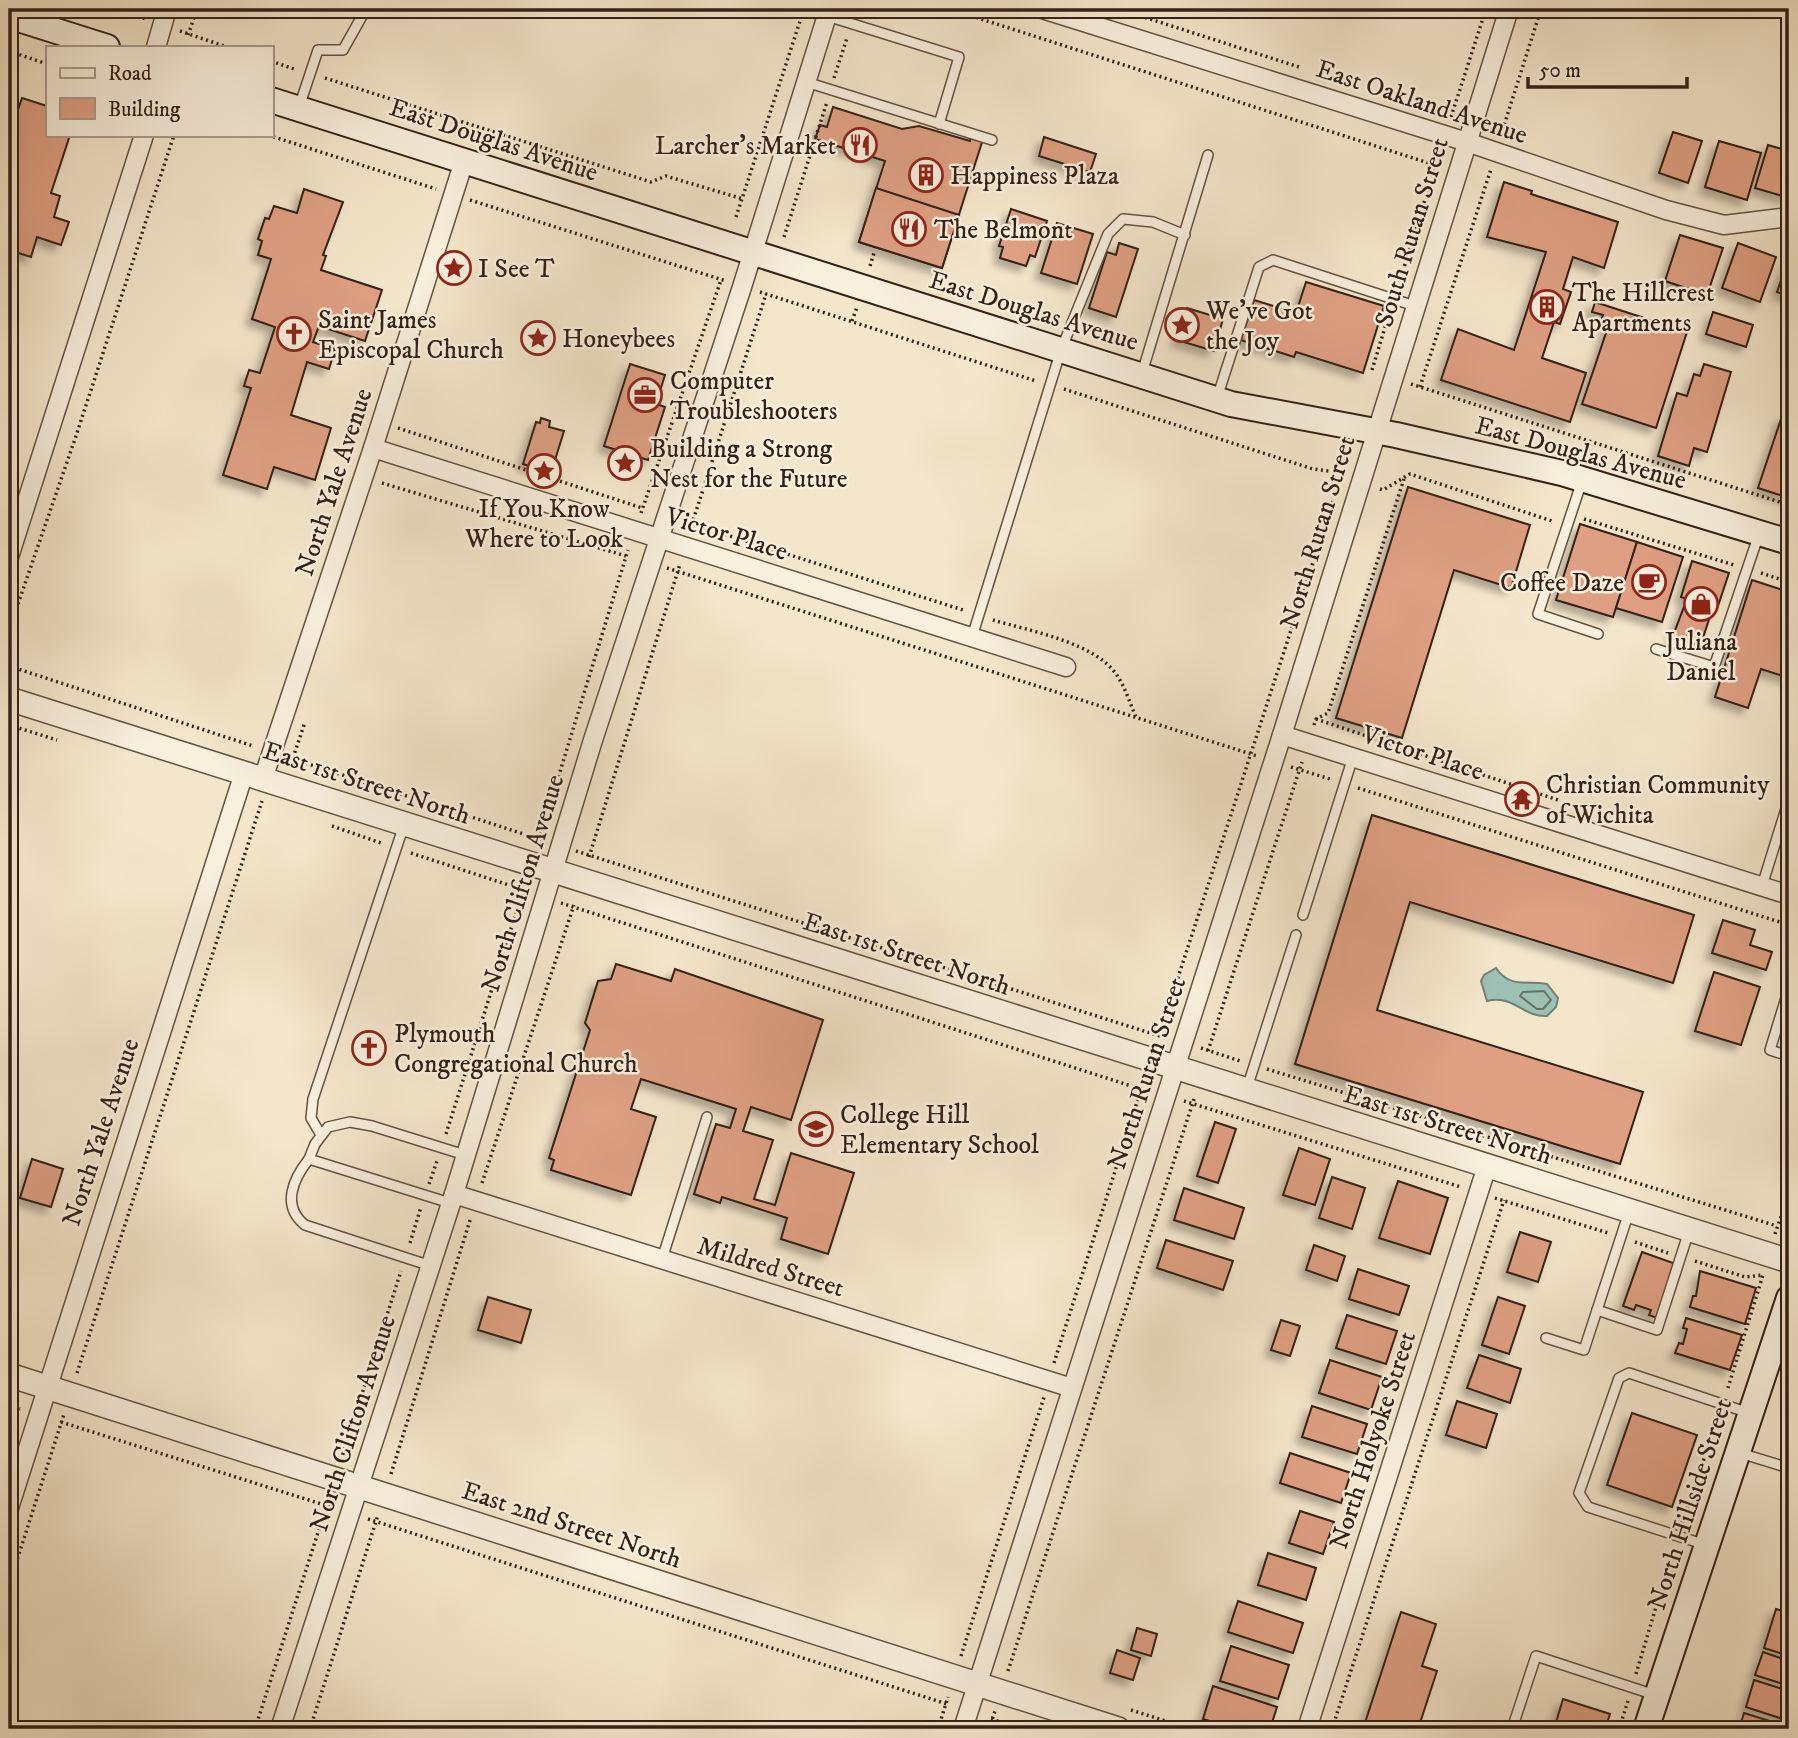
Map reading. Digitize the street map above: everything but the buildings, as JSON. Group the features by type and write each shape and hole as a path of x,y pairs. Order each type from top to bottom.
{"main road":[{"path":"9,16 104,46"},
{"name":"East Douglas Avenue","path":"273,101 1217,399 1376,431 1583,479 1789,541"},
{"name":"North Hillside Street","path":"1646,1729 1789,1298"}],"street":[{"path":"156,46 167,9"},
{"name":"East Oakland Avenue","path":"1042,9 1446,135 1666,209 1724,225 1789,217"},
{"name":"South Rutan Street","path":"1376,431 1509,9"},
{"name":"North Clifton Avenue","path":"280,1729 431,1266 545,898 542,867 561,846 828,12"},
{"path":"9,557 144,136"},
{"name":"North Yale Avenue","path":"9,1508 237,795 261,778 272,752 382,451 464,161"},
{"name":"North Rutan Street","path":"963,1729 1282,734 1376,431"},
{"name":"Victor Place","path":"382,451 1066,667"},
{"name":"East 1st Street North","path":"9,699 1789,1261"},
{"name":"Victor Place","path":"1282,734 1789,895"},
{"name":"North Holyoke Street","path":"1307,1729 1487,1166"},
{"name":"Mildred Street","path":"452,1199 477,1201 1072,1388"},
{"name":"East 2nd Street North","path":"9,1375 1118,1729"}],"lane":[{"path":"298,108 318,50 343,50 366,9"},
{"path":"828,12 852,23 959,57 939,124"},
{"path":"806,82 992,140"},
{"path":"1142,375 1208,155"},
{"path":"972,637 1061,350 1108,234 1123,219 1153,222 1185,235"},
{"path":"1217,399 1259,267 1273,260 1415,306"},
{"path":"1583,479 1567,520 1538,614 1598,634"},
{"path":"1656,649 1714,667 1759,533"},
{"path":"1303,915 1353,757"},
{"path":"1762,886 1789,799"},
{"path":"321,1135 311,1118 313,1099 404,824"},
{"path":"1247,1090 1296,935"},
{"path":"1789,988 1770,1050 1789,1056"},
{"path":"662,1259 706,1117"},
{"path":"431,1266 305,1225 292,1208 294,1180 328,1127 350,1122 465,1155"},
{"path":"309,1159 425,1195 452,1199"},
{"path":"1546,1338 1584,1350 1630,1211"},
{"path":"1597,1310 1657,1330 1690,1230"},
{"path":"1707,1545 1588,1507 1579,1493 1619,1378 1629,1373 1751,1413"},
{"path":"1738,1452 1789,1468"},
{"path":"1512,1729 1536,1656 1657,1696"}],"path":[{"path":"136,16 139,9"},
{"path":"188,35 197,9"},
{"path":"736,217 804,9"},
{"path":"950,9 1436,165 1458,169"},
{"path":"1119,9 1305,69"},
{"path":"1372,370 1486,9"},
{"path":"1420,387 1541,9"},
{"path":"784,237 852,23"},
{"path":"9,51 46,64"},
{"path":"273,62 651,182 666,176 743,199"},
{"path":"1438,112 1451,116"},
{"path":"9,630 76,436 174,136"},
{"path":"271,136 1314,469 1342,472 1384,490 1410,474 1556,522 1581,518 1789,582"},
{"path":"1491,169 1504,173"},
{"path":"467,213 471,200"},
{"path":"256,1729 523,890 542,867 539,839 626,556 721,280"},
{"path":"311,1729 766,294"},
{"path":"1393,377 1789,505"},
{"path":"402,416 398,428 1076,645 1103,660 1118,677 1136,717"},
{"path":"382,451 381,483 678,571 1789,925"},
{"path":"1338,485 1342,472"},
{"path":"989,1729 1299,769 1316,719 1328,713 1404,478"},
{"path":"938,1729 1141,1090 1334,498"},
{"path":"9,666 589,855 1208,1051 1777,1226"},
{"path":"9,1585 261,803 261,778 293,759 305,719"},
{"path":"1316,719 1572,804"},
{"path":"9,725 61,741"},
{"path":"237,795 271,806"},
{"path":"331,826 545,898 1141,1090 1193,1103 1745,1277 1763,1275 1678,1535 1619,1729"},
{"path":"1775,1234 1789,1193"},
{"path":"1332,1729 1504,1200"},
{"path":"9,1405 1024,1729"}],"water":[{"path":"1496,968 1501,975 1513,981 1547,984 1558,998 1556,1007 1547,1016 1539,1016 1511,1003 1487,1001 1481,981 1484,975"}],"place":[{"name":"Larcher's Market","path":"860,145"},
{"name":"Happiness Plaza","path":"926,175"},
{"name":"The Belmont","path":"909,229"},
{"name":"I See T","path":"454,268"},
{"name":"The Hillcrest Apartments","path":"1547,307"},
{"name":"We've Got the Joy","path":"1182,325"},
{"name":"Saint James Episcopal Church","path":"294,334"},
{"name":"Honeybees","path":"538,338"},
{"name":"Computer Troubleshooters","path":"645,395"},
{"name":"Building a Strong Nest for the Future","path":"625,463"},
{"name":"If You Know Where to Look","path":"544,471"},
{"name":"Coffee Daze","path":"1649,582"},
{"name":"Juliana Daniel","path":"1701,604"},
{"name":"Christian Community of Wichita","path":"1522,799"},
{"name":"Plymouth Congregational Church","path":"369,1048"},
{"name":"College Hill Elementary School","path":"816,1129"}]}
